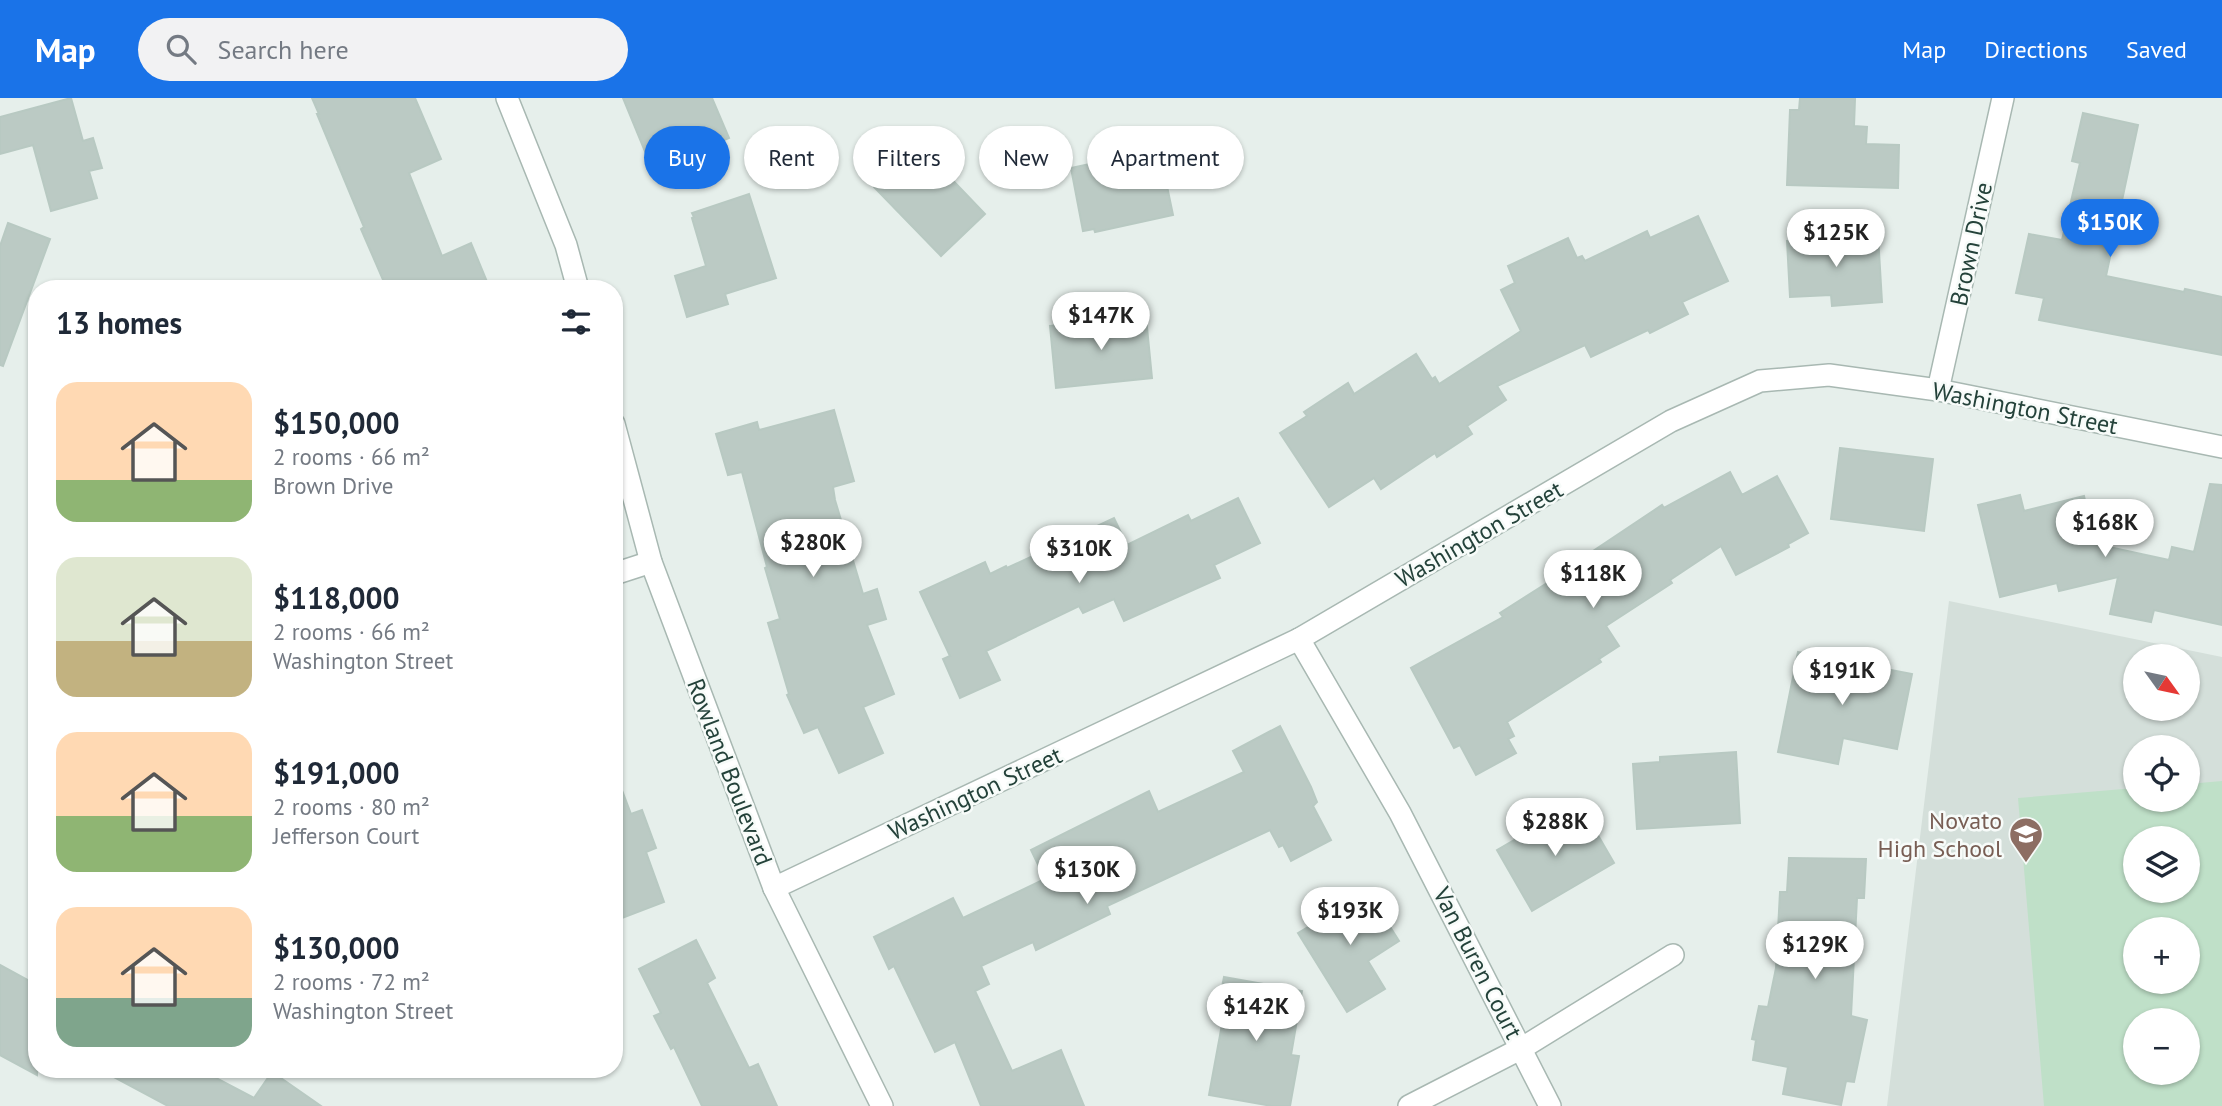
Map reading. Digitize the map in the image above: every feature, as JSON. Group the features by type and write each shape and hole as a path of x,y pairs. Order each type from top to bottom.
{"street":[{"path":"507,98 566,245 576,280"},
{"name":"Brown Drive","path":"1938,390 2003,98"},
{"name":"Washington Street","path":"774,888 1299,639 1671,421 1760,381 1829,375 1938,390 2222,447"},
{"name":"Rowland Boulevard","path":"623,458 651,562 774,888 882,1106"},
{"path":"623,571 651,562"},
{"name":"Van Buren Court","path":"1299,639 1400,813 1550,1106"},
{"path":"1409,1106 1522,1048 1673,955"}],"shaded area":[{"name":"Novato High School","path":"1949,601 2159,644 2123,644 2123,721 2200,721 2200,652 2222,657 2222,1106 1887,1106"}],"green space":[{"path":"2222,781 2222,1106 2044,1106 2018,798 2123,789 2123,812 2200,812 2200,783"}],"building":[{"path":"71,98 83,141 93,138 102,168 89,171 97,198 51,211 33,145 0,154 0,117"},
{"path":"312,98 415,98 441,159 409,173 442,256 471,243 486,280 383,280 361,229 364,227"},
{"path":"623,98 712,98 724,126 644,126 644,149"},
{"path":"1800,98 1855,99 1854,126 1867,127 1866,144 1899,145 1898,188 1787,185 1790,110 1799,110"},
{"path":"2083,113 2138,125 2106,276 2222,297 2222,355 2039,320 2044,298 2016,293 2029,234 2062,240 2080,163 2072,161"},
{"path":"1087,165 1087,189 1168,189 1173,215 1095,232 1094,229 1083,231 1073,168"},
{"path":"876,189 961,189 985,214 941,256"},
{"path":"749,194 776,278 725,294 728,304 687,317 675,276 706,266 692,213"},
{"path":"1698,216 1728,281 1682,302 1688,314 1650,333 1648,330 1591,357 1585,345 1497,386 1506,400 1467,426 1472,434 1437,457 1435,453 1381,489 1374,478 1329,507 1280,433 1307,416 1304,412 1348,383 1354,394 1416,354 1432,379 1435,377 1439,384 1521,331 1501,290 1515,283 1508,266 1568,238 1577,258 1582,256 1585,261 1647,231 1650,238"},
{"path":"8,223 50,239 35,280 28,280 28,298 3,366 0,365 0,246"},
{"path":"1878,235 1882,302 1832,306 1831,295 1790,297 1787,241"},
{"path":"1146,317 1152,378 1056,388 1050,326"},
{"path":"834,410 854,481 833,487 835,500 863,594 877,589 886,619 867,625 894,694 863,707 883,753 839,773 818,727 804,733 787,695 789,694 768,623 780,619 742,472 728,475 716,434 757,422 759,430"},
{"path":"1840,448 1933,459 1924,531 1831,519"},
{"path":"1730,472 1742,495 1777,476 1808,533 1788,544 1789,547 1736,575 1721,546 1670,580 1672,583 1606,626 1619,646 1599,659 1601,662 1507,722 1514,736 1508,739 1516,753 1476,775 1460,745 1454,748 1411,668 1503,617 1500,613 1585,559 1584,557 1662,505 1664,508"},
{"path":"2210,484 2222,485 2222,625 2154,610 2151,622 2110,614 2118,577 2059,591 2057,583 2000,597 1978,505 2020,495 2024,511 2084,496 2095,544 2169,560 2172,547 2194,552"},
{"path":"1238,498 1260,543 1214,565 1220,578 1124,621 1114,599 1083,613 1079,606 986,651 1000,680 960,698 943,659 950,656 920,592 985,562 990,574 1006,566 1007,568 1114,518 1127,545 1188,515 1191,521"},
{"path":"1798,652 1912,674 1897,749 1843,738 1838,764 1778,752"},
{"path":"1280,726 1311,787 1317,802 1313,806 1331,840 1291,861 1283,845 1279,847 1270,830 1107,906 1110,914 1036,950 1033,942 981,966 989,984 975,991 1012,1071 1061,1050 1084,1106 981,1106 955,1042 935,1052 894,966 889,969 874,937 953,898 963,918 1045,879 1031,850 1149,791 1158,812 1244,772 1233,751"},
{"path":"1736,752 1740,823 1637,829 1633,764 1660,762 1660,757"},
{"path":"623,793 631,814 642,810 656,848 646,852 664,902 623,918"},
{"path":"1581,806 1614,863 1532,911 1497,850 1550,819 1553,823"},
{"path":"1789,858 1866,859 1864,898 1857,898 1851,1016 1867,1020 1854,1082 1846,1081 1841,1105 1783,1094 1788,1067 1753,1060 1756,1040 1752,1039 1759,1006 1768,1007 1776,968 1780,892 1787,892"},
{"path":"1359,889 1363,896 1368,892 1399,941 1368,961 1385,989 1347,1012 1298,933 1313,924 1310,919"},
{"path":"696,940 715,978 707,983 749,1068 758,1064 777,1106 702,1106 674,1047 671,1049 654,1016 661,1013 639,969"},
{"path":"0,965 28,980 28,1070 0,1055"},
{"path":"1224,977 1302,991 1291,1055 1299,1056 1290,1106 1272,1106 1209,1095 1223,1019 1216,1018"},
{"path":"116,1078 216,1078 254,1098 268,1078 281,1078 321,1106 168,1106"}],"place":[{"name":"Novato High School","path":"2026,864"}]}
